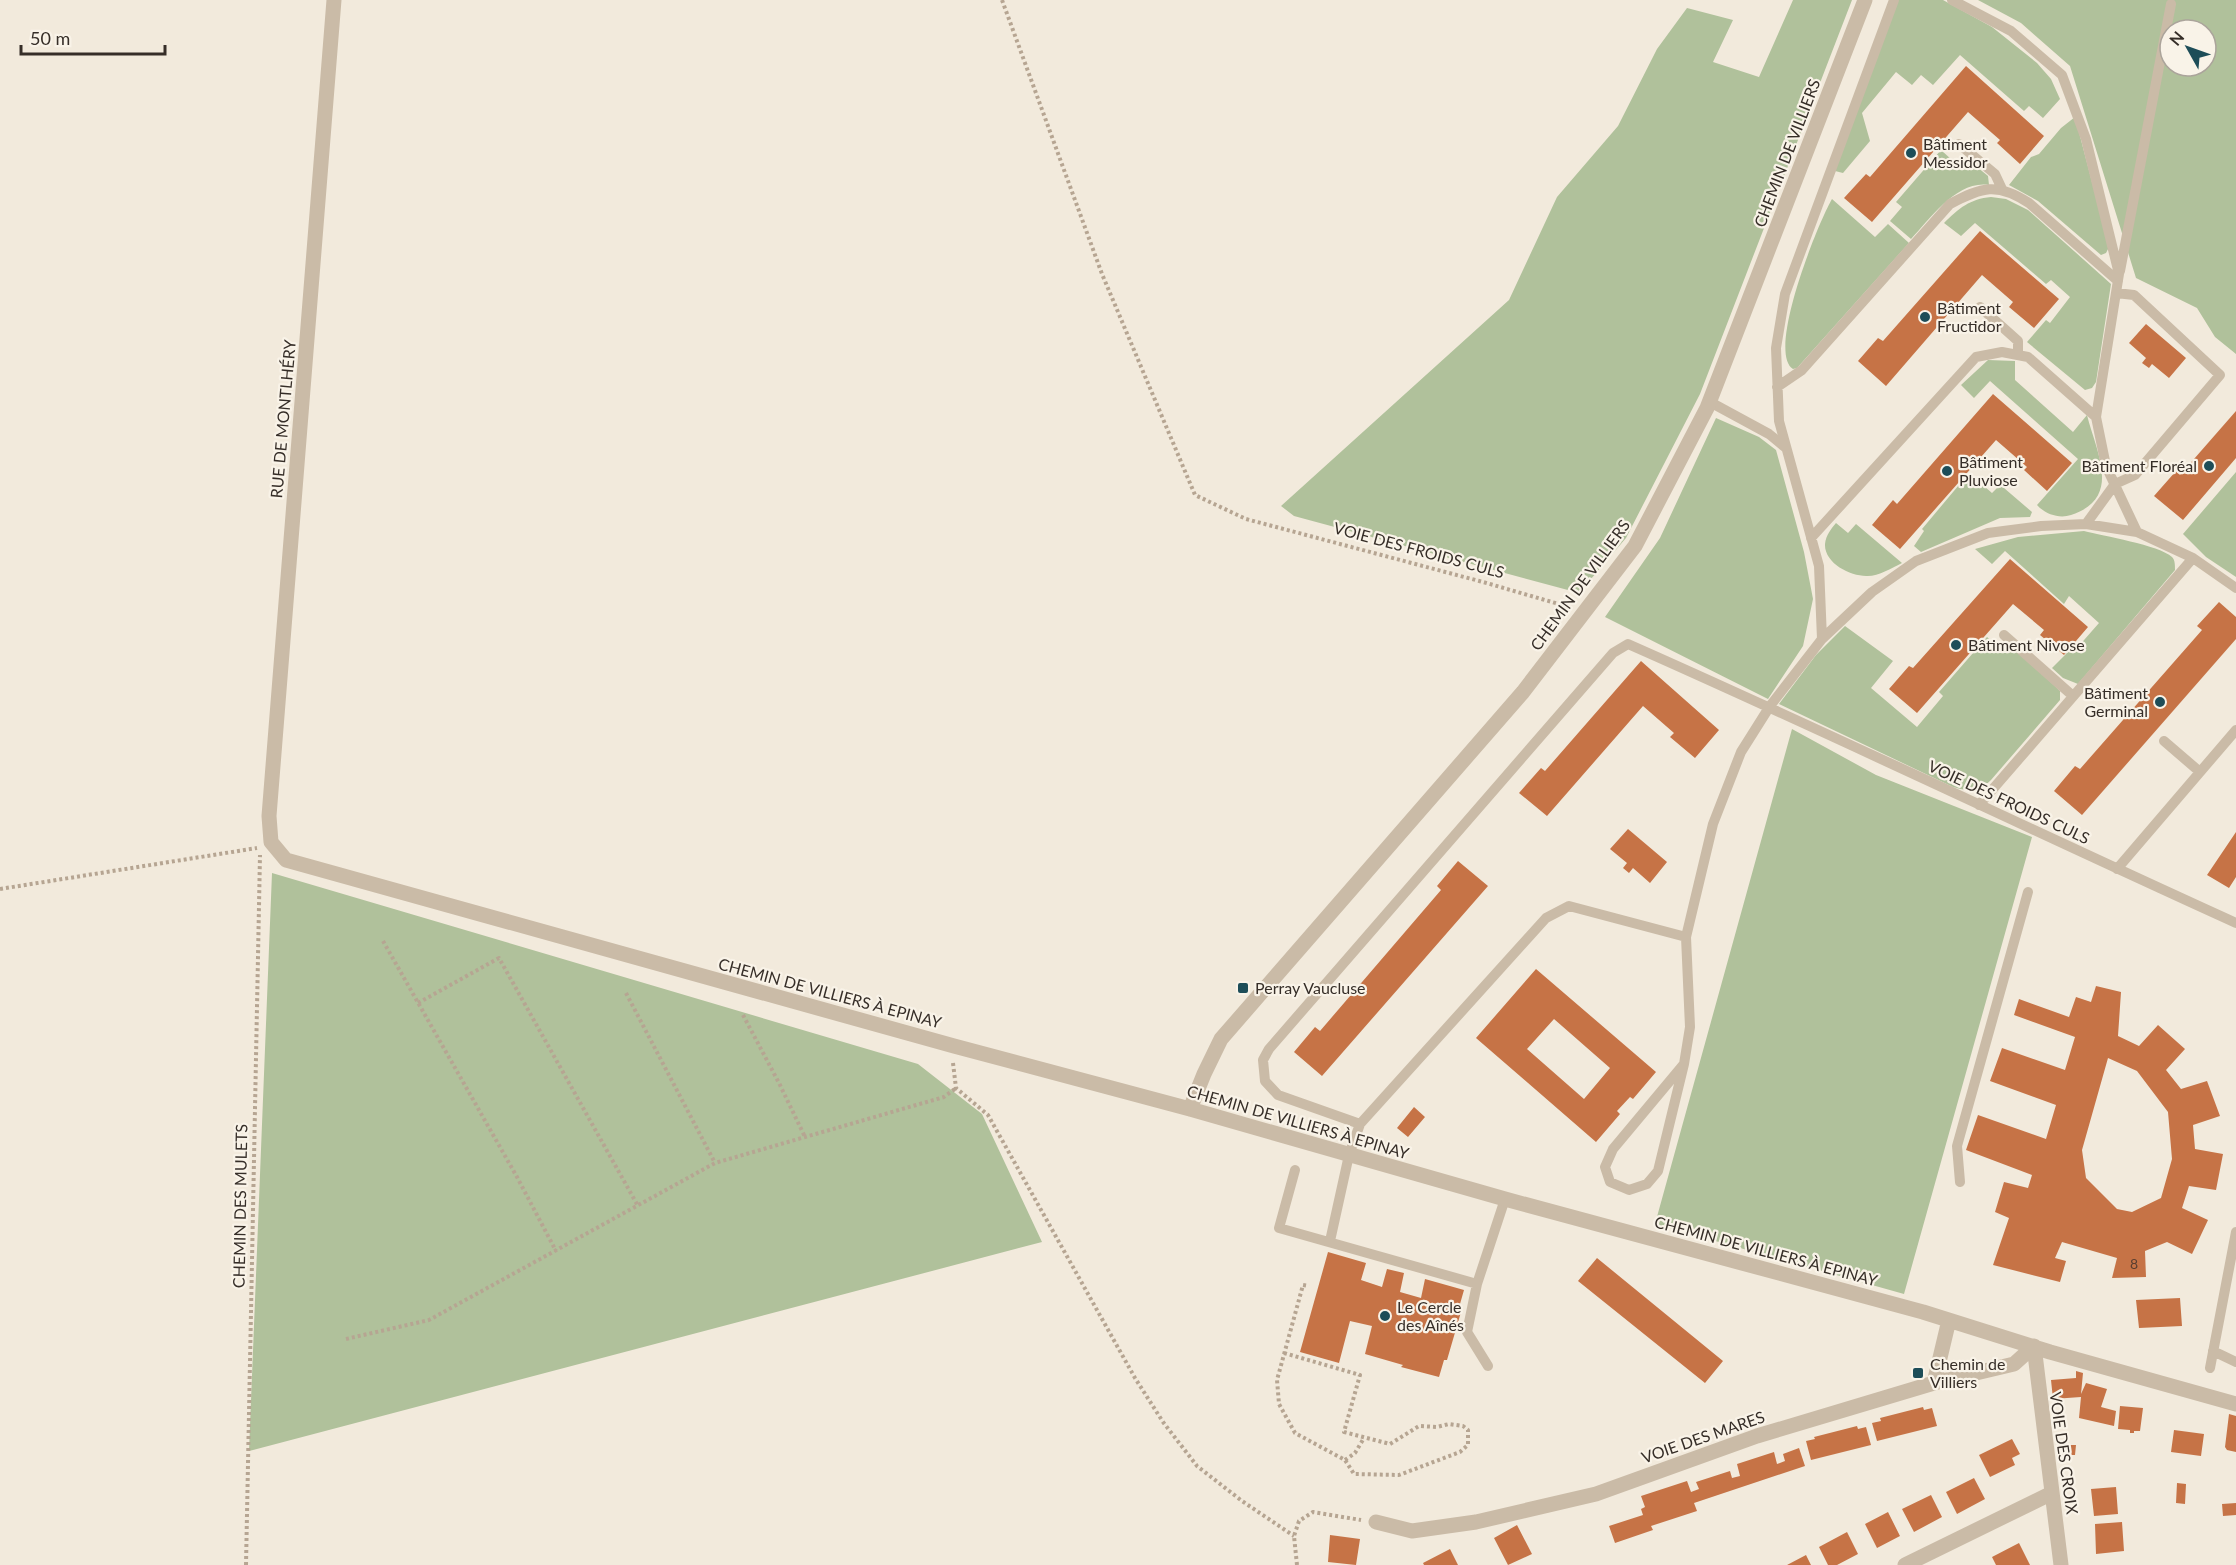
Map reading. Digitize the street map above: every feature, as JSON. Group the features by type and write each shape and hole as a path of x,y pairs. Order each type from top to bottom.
{"street":[{"name":"RUE DE MONTLHÉRY","path":"265,845 334,0"},
{"name":"CHEMIN DE VILLIERS","path":"1190,1109 1221,1039 1523,692 1635,546 1710,402 1865,0"},
{"name":"CHEMIN DE VILLIERS À EPINAY","path":"265,845 286,860 1949,1320 2050,1352 2236,1404"},
{"path":"1934,1383 1949,1320"},
{"name":"VOIE DES MARES","path":"1376,1522 1412,1531 1476,1522 1596,1494 1757,1436 1934,1383 2014,1364 2034,1346"},
{"name":"VOIE DES CROIX","path":"2034,1346 2061,1565"},
{"path":"1905,1565 2024,1504 2052,1493"}],"lane":[{"path":"1822,639 1819,566 1779,421 1776,348 1785,294 1894,0"},
{"path":"1952,0 2011,31 2062,75 2086,139 2119,277"},
{"path":"2138,532 2106,466 2097,417 2116,293 2171,4"},
{"path":"1959,144 1995,174 2002,189"},
{"path":"1777,387 1802,370 1950,204 1977,190 2002,189 2017,195 2119,277"},
{"path":"2086,524 2115,484 2135,475 2220,375 2134,295 2116,293"},
{"path":"1980,308 2018,341 2019,355"},
{"path":"1811,538 1976,357 2002,351 2028,357 2097,417"},
{"path":"1710,402 1769,434 1786,448"},
{"path":"1684,1064 1613,1149 1605,1167 1610,1182 1629,1190 1647,1184 1658,1171 1684,1064 1690,1027 1686,936 1713,825 1741,752 1770,706 1822,639 1872,592 1916,561 1988,533 2041,526 2086,524 2138,532 2193,558 2236,588"},
{"path":"1979,805 2193,558"},
{"path":"2004,635 2073,696"},
{"name":"VOIE DES FROIDS CULS","path":"1360,1124 1278,1095 1265,1081 1263,1060 1269,1049 1613,653 1628,644 1770,706 2236,923"},
{"path":"2117,869 2236,730"},
{"path":"2164,741 2200,772"},
{"path":"1960,1182 1957,1146 2028,892"},
{"path":"1330,1241 1349,1155 1360,1124 1546,918 1569,906 1686,936"},
{"path":"1295,1170 1279,1228 1477,1284"},
{"path":"1488,1366 1467,1332 1477,1284 1505,1199"},
{"path":"2210,1368 2236,1232"},
{"path":"2212,1351 2236,1362"}],"path":[{"name":"VOIE DES FROIDS CULS","path":"1002,0 1102,274 1195,495 1246,519 1483,582 1584,612"},
{"path":"0,889 265,845"},
{"name":"CHEMIN DES MULETS","path":"246,1565 247,1454 265,845"},
{"path":"383,941 556,1251"},
{"path":"418,1003 499,958 639,1206"},
{"path":"626,993 715,1163"},
{"path":"742,1015 805,1137"},
{"path":"954,1046 952,1059 956,1088 988,1115 1135,1377 1163,1422 1197,1466 1242,1501 1294,1536"},
{"path":"346,1339 429,1320 715,1163 944,1097 956,1088"},
{"path":"1284,1353 1359,1375 1344,1432 1390,1444 1419,1426 1437,1428 1449,1424 1463,1426 1468,1430 1468,1445 1460,1452 1399,1474 1354,1474 1346,1460 1295,1433 1279,1404 1277,1380 1284,1353 1303,1285 1309,1286"},
{"path":"1346,1460 1355,1453 1364,1438"},
{"path":"1298,1565 1294,1536 1299,1521 1313,1512 1376,1522"}],"green space":[{"path":"1793,0 1852,0 1700,394 1626,538 1579,593 1294,516 1281,506 1509,300 1557,197 1618,126 1657,49 1687,8 1733,20 1713,62 1759,77"},
{"path":"1898,0 1943,0 1992,27 2037,63 2051,79 2060,99 2043,118 2029,106 2024,111 1960,55 1933,85 1921,75 1912,85 1896,72 1862,113 1870,141 1843,173 1835,171"},
{"path":"1978,0 2236,0 2236,354 2215,337 2197,308 2136,278 2070,66 2021,23"},
{"path":"2075,117 2109,247 2106,253 2101,255 2038,201 2009,185 2031,157 2039,154 2061,128"},
{"path":"1941,150 1963,170 1971,162 1988,176 1989,185 1966,188 1956,194 1936,211 1911,239 1890,221 1902,207 1896,202"},
{"path":"1991,197 2006,199 2028,210 2111,284 2096,382 2092,388 2085,390 2027,342 2046,320 2050,323 2070,297 2051,280 2046,284 1975,223 1961,236 1944,223 1965,205"},
{"path":"1832,199 1875,237 1888,224 1909,243 1797,368 1793,369 1786,358 1790,314 1806,259"},
{"path":"1988,360 2015,361 2015,380 2073,432 2087,415 2100,458 2102,473 2097,497 2087,507 2071,515 2057,516 2037,505 2078,459 1990,381 1974,398 1961,385"},
{"path":"1716,418 1759,437 1776,450 1804,552 1813,599 1803,646 1768,699 1605,617 1660,538"},
{"path":"2236,472 2236,577 2206,557 2183,534"},
{"path":"1969,473 1992,493 1999,486 2004,488 2032,512 2030,517 2000,518 1921,552 1914,546 1924,531 1922,529"},
{"path":"1836,523 1848,533 1856,524 1902,563 1870,576 1853,574 1839,567 1829,557 1825,544"},
{"path":"2084,531 2143,545 2165,553 2173,558 2175,570 2078,684 2063,678 2052,668 2074,646 2077,648 2099,623 2069,596 2064,604 2005,551 1992,564 1975,549 2018,537"},
{"path":"1845,626 1893,661 1871,688 1917,727 1943,696 1939,692 1987,637 2003,651 2018,651 2060,691 2060,700 1991,780 1974,790 1953,787 1779,704 1816,655"},
{"path":"1792,729 1876,775 2032,837 1904,1294 1655,1224"},
{"path":"272,873 918,1064 982,1114 1042,1242 249,1451"}],"building":[{"name":"Bâtiment Messidor","path":"1966,66 2044,136 2020,164 1997,143 2000,140 1968,112 1872,222 1844,198 1866,174 1870,177"},
{"name":"Bâtiment Fructidor","path":"1980,231 2059,299 2034,328 2009,307 2013,302 1982,275 1886,386 1858,361 1878,338 1883,341"},
{"path":"2146,324 2186,358 2169,378 2152,364 2149,368 2142,363 2146,358 2129,343"},
{"name":"Bâtiment Pluviose","path":"1993,394 2072,463 2047,491 2024,470 2027,467 1996,440 1900,549 1872,525 1893,500 1897,504"},
{"name":"Bâtiment Floréal","path":"2236,411 2236,458 2183,520 2154,496 2176,471 2180,475"},
{"name":"Bâtiment Nivose","path":"2010,559 2088,627 2064,655 2040,635 2044,630 2013,604 1917,713 1889,689 1909,666 1913,668"},
{"name":"Bâtiment Germinal","path":"2219,602 2236,617 2236,639 2082,815 2054,791 2075,766 2080,769 2202,630 2197,626"},
{"path":"1641,661 1719,730 1695,758 1670,737 1674,733 1643,706 1547,816 1519,793 1541,768 1545,771"},
{"path":"1628,829 1667,862 1650,883 1633,868 1629,873 1623,868 1627,863 1610,849"},
{"path":"2236,832 2236,877 2229,888 2207,875"},
{"path":"1458,861 1488,886 1322,1076 1294,1052 1315,1027 1320,1031 1441,890 1437,886"},
{"path":"1536,969 1656,1072 1633,1099 1630,1097 1617,1111 1620,1114 1596,1142 1476,1038","holes":["1554,1019 1610,1068 1584,1099 1527,1049"]},
{"path":"2096,986 2121,992 2118,1036 2139,1046 2158,1025 2185,1049 2166,1070 2181,1089 2207,1081 2220,1116 2193,1125 2195,1149 2223,1154 2216,1190 2189,1186 2182,1208 2208,1220 2192,1254 2167,1242 2145,1251 2146,1277 2112,1278 2117,1258 2062,1242 2055,1258 2066,1261 2060,1282 1993,1265 2009,1218 1995,1212 2004,1182 2028,1188 2032,1175 1966,1150 1978,1115 2046,1139 2056,1105 1990,1081 2002,1048 2065,1070 2075,1037 2014,1015 2019,999 2069,1017 2076,997 2091,1002","holes":["2108,1058 2137,1071 2168,1112 2172,1159 2161,1198 2132,1212 2117,1209 2086,1178 2082,1150"]},
{"path":"1414,1107 1425,1117 1408,1137 1397,1128"},
{"name":"Le Cercle des Aînés","path":"1328,1252 1366,1263 1361,1280 1382,1287 1387,1269 1404,1273 1400,1292 1421,1298 1425,1279 1464,1290 1458,1311 1461,1312 1447,1360 1444,1360 1439,1377 1365,1354 1372,1326 1350,1321 1339,1363 1300,1352"},
{"path":"1597,1258 1723,1361 1705,1383 1578,1281"},
{"path":"2180,1298 2182,1326 2139,1328 2136,1300"},
{"path":"2076,1371 2083,1373 2081,1394 2086,1383 2107,1389 2101,1407 2116,1411 2114,1426 2079,1418 2081,1397 2053,1399 2051,1380 2076,1378"},
{"path":"2120,1406 2143,1408 2140,1431 2130,1433 2130,1430 2118,1429"},
{"path":"1923,1407 1924,1410 1932,1408 1937,1426 1877,1441 1872,1423 1881,1421 1880,1418"},
{"path":"2229,1414 2236,1416 2236,1452 2227,1450 2225,1447"},
{"path":"1857,1426 1858,1429 1866,1427 1871,1445 1811,1460 1806,1441"},
{"path":"2174,1430 2204,1434 2201,1456 2171,1452"},
{"path":"2012,1439 2020,1454 2012,1458 2015,1465 1990,1477 1979,1455"},
{"path":"2059,1445 2076,1445 2075,1455 2059,1455"},
{"path":"1799,1448 1805,1466 1694,1503 1697,1511 1651,1526 1653,1530 1615,1543 1609,1526 1643,1515 1641,1509 1645,1507 1641,1496 1687,1481 1691,1492 1699,1489 1696,1482 1730,1471 1732,1478 1740,1476 1737,1464 1774,1452 1777,1464 1785,1461 1783,1454"},
{"path":"1974,1478 1985,1499 1957,1514 1946,1492"},
{"path":"2177,1483 2186,1484 2185,1504 2176,1503"},
{"path":"2116,1487 2118,1514 2094,1516 2091,1489"},
{"path":"1931,1495 1942,1517 1914,1532 1902,1509"},
{"path":"2236,1503 2236,1515 2223,1516 2222,1504"},
{"path":"1888,1512 1900,1536 1877,1548 1865,1524"},
{"path":"2122,1522 2124,1551 2096,1554 2095,1524"},
{"path":"1517,1525 1532,1554 1508,1565 1494,1538"},
{"path":"1847,1532 1858,1554 1837,1565 1828,1565 1819,1547"},
{"path":"1330,1535 1360,1539 1356,1565 1328,1562"},
{"path":"2019,1543 2030,1565 1996,1565 1992,1557"},
{"path":"1450,1549 1458,1565 1424,1565 1423,1563"},
{"path":"1806,1555 1811,1565 1787,1565"}],"place":[{"name":"Bâtiment Messidor","path":"1911,153"},
{"name":"Bâtiment Fructidor","path":"1925,317"},
{"name":"Bâtiment Floréal","path":"2209,466"},
{"name":"Bâtiment Pluviose","path":"1947,471"},
{"name":"Bâtiment Nivose","path":"1956,645"},
{"name":"Bâtiment Germinal","path":"2160,702"},
{"name":"Perray Vaucluse","path":"1243,988"},
{"name":"Le Cercle des Aînés","path":"1385,1316"},
{"name":"Chemin de Villiers","path":"1918,1373"}]}
